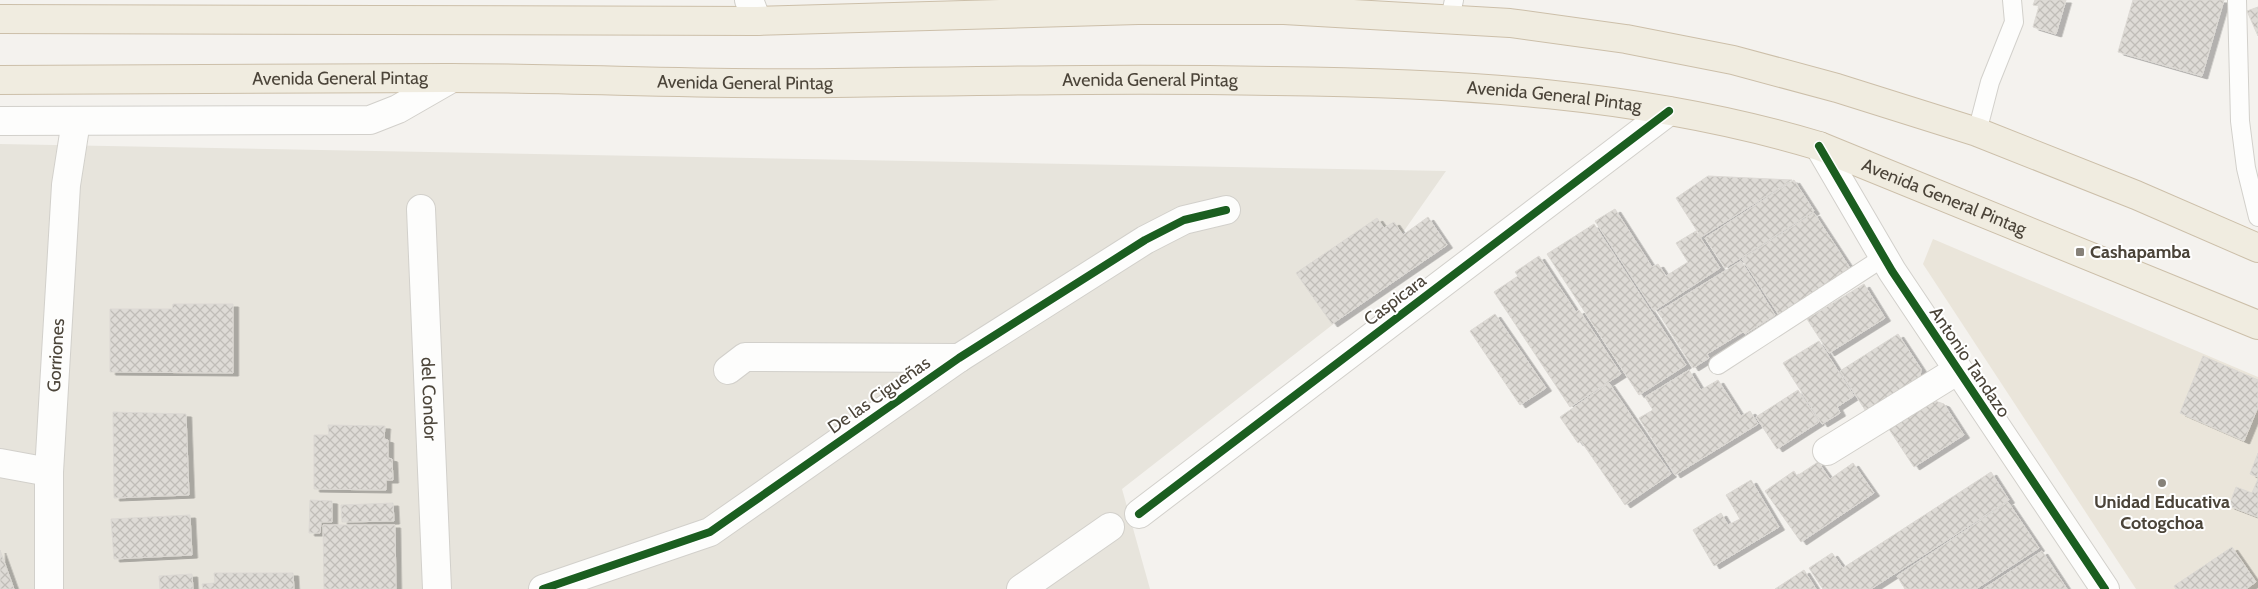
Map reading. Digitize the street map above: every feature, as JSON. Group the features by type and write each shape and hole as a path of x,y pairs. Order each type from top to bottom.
{"highway":[{"path":"0,19 1138,5 1284,10 1384,7 1452,9 1510,23 1626,39 1733,60 1837,88 1977,132 2253,240"},
{"name":"Avenida General Pintag","path":"0,80 452,78 803,83 1134,78 1371,82 1486,89 1588,99 1669,110 1769,131 1819,146 2258,325"}],"street":[{"path":"0,121 370,120 398,109 452,78"},
{"name":"Caspicara","path":"1139,514 1669,110"},
{"name":"Gorriones","path":"49,589 49,472 66,185 76,122"},
{"name":"Antonio Tandazo","path":"1819,146 1884,257 2105,589"},
{"name":"del Condor","path":"421,209 437,589"},
{"name":"De las Cigueñas","path":"543,589 710,532 959,358 1145,240 1184,220 1226,210"},
{"path":"728,370 745,357 959,358"},
{"path":"1827,451 1958,370"},
{"path":"0,463 49,472"},
{"path":"1021,589 1110,527"}],"lane":[{"path":"1977,132 1990,82 2014,22 2014,2 2012,0"},
{"path":"2238,0 2240,121 2246,168 2258,217"},
{"path":"1718,365 1884,257"}],"shaded area":[{"path":"0,144 1446,171 1345,315 1122,489 1150,589 0,589"},
{"name":"Unidad Educativa Cotogchoa","path":"1933,239 2258,377 2258,589 2136,589 1923,264"}],"building":[{"path":"2035,0 2066,0 2056,34 2033,27 2039,6 2033,5"},
{"path":"2133,0 2224,0 2202,76 2118,52"},
{"path":"2258,7 2258,36 2247,11"},
{"path":"1708,176 1792,180 1701,237 1676,198"},
{"path":"1794,180 1814,211 1725,268 1705,238"},
{"path":"1615,209 1652,267 1658,264 1666,276 1688,262 1676,243 1696,231 1720,268 1654,311 1595,221"},
{"path":"1814,213 1852,271 1781,318 1742,259"},
{"path":"1428,217 1447,245 1332,324 1296,273 1377,218 1384,228 1394,222 1403,235"},
{"path":"1594,224 1686,365 1639,395 1547,254"},
{"path":"1539,256 1576,312 1579,310 1621,374 1570,407 1494,292 1518,276 1515,272"},
{"path":"1741,261 1775,315 1745,334 1743,332 1707,354 1709,358 1693,368 1658,312"},
{"path":"1864,284 1885,318 1829,353 1807,319"},
{"path":"173,304 233,304 233,373 110,372 110,309 172,309"},
{"path":"1495,314 1546,388 1520,405 1470,331"},
{"path":"1898,334 1921,369 1920,378 1869,416 1840,371"},
{"path":"1819,341 1854,396 1837,407 1840,413 1822,424 1783,363"},
{"path":"2203,356 2258,380 2258,407 2244,441 2180,413"},
{"path":"1689,370 1701,390 1718,380 1741,416 1750,411 1758,424 1675,475 1639,418 1653,410 1645,397"},
{"path":"1609,383 1671,474 1625,505 1581,441 1578,443 1560,417"},
{"path":"1798,390 1819,422 1777,449 1756,417"},
{"path":"1929,399 1944,404 1964,435 1914,467 1885,423"},
{"path":"113,412 186,414 189,495 114,498"},
{"path":"328,425 385,426 384,439 388,440 388,458 392,459 393,480 386,480 386,490 314,489 314,435 329,435"},
{"path":"2258,453 2258,477 2250,474"},
{"path":"1818,462 1830,479 1853,463 1874,493 1801,542 1765,491 1794,471 1797,476"},
{"path":"1991,472 2009,500 1871,589 1823,589 1809,568 1832,553 1843,568"},
{"path":"2258,479 2258,517 2229,506 2236,487 2252,493"},
{"path":"1751,480 1779,527 1714,566 1693,530 1721,513 1728,525 1740,519 1726,495"},
{"path":"310,500 332,501 332,522 321,522 320,533 309,533"},
{"path":"2008,502 2039,548 1976,589 1905,589 1897,576"},
{"path":"393,503 394,521 342,522 341,505"},
{"path":"190,515 192,555 114,559 111,519"},
{"path":"323,525 395,525 396,589 324,589"},
{"path":"2232,547 2256,582 2246,589 2176,589 2174,586"},
{"path":"0,550 14,589 0,589"},
{"path":"2042,551 2067,589 1983,589"},
{"path":"1804,570 1816,589 1775,589"},
{"path":"214,573 293,573 294,589 203,589 202,584 215,583"},
{"path":"192,574 193,589 160,589 159,576"}],"cycle path":[{"path":"1139,514 1669,111"},
{"path":"1819,146 1892,271 2105,589"},
{"path":"543,589 710,532 959,358 1145,240 1184,220 1226,210"}],"place":[{"name":"Cashapamba","path":"2080,252"},
{"name":"Unidad Educativa Cotogchoa","path":"2162,483"}]}
